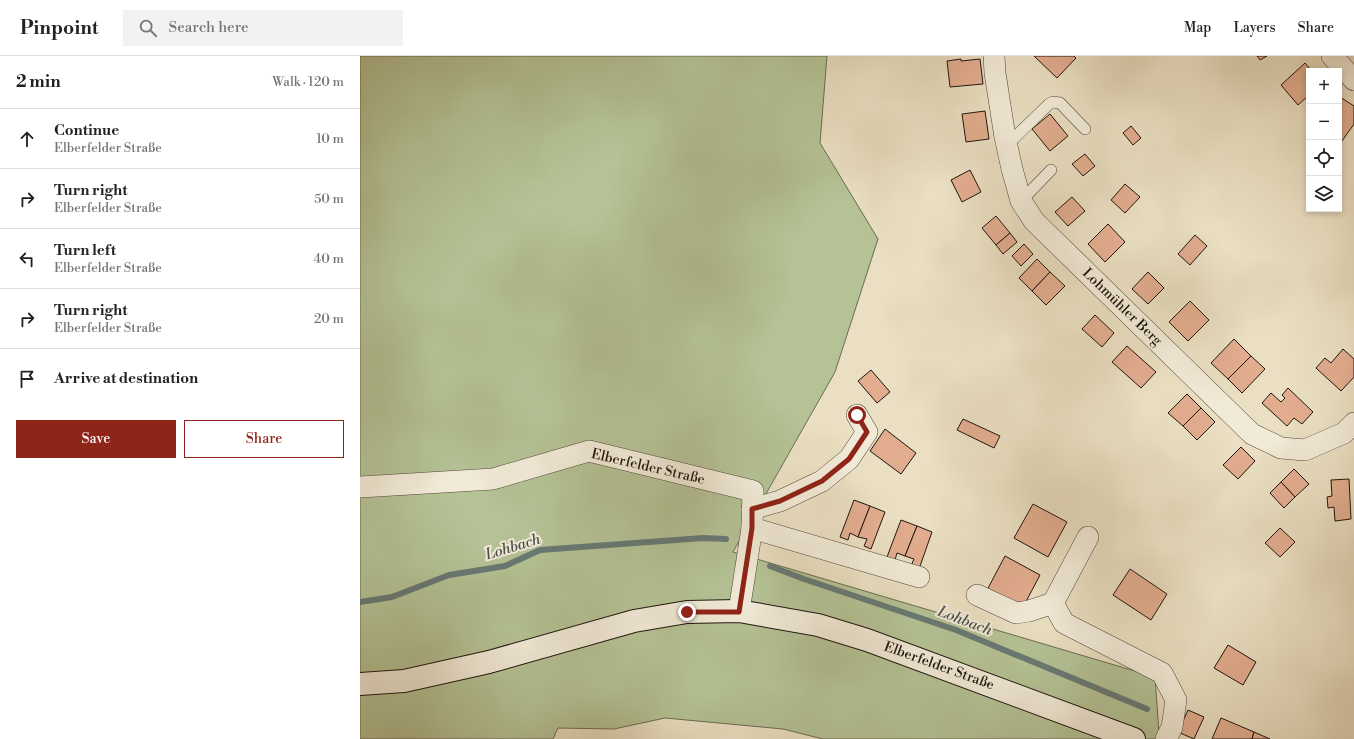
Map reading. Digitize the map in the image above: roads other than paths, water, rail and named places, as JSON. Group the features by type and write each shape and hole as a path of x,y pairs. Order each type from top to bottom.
{"main road":[{"name":"Elberfelder Straße","path":"360,684 404,681 482,664 634,621 687,612 739,612 771,616 818,625 867,640 1123,737"}],"street":[{"name":"Lohmühler Berg","path":"994,56 995,73 1007,145 1021,201 1034,221 1252,434 1281,448 1306,450 1344,433 1354,423"},
{"path":"1332,56 1354,80"},
{"path":"752,519 780,501 822,481 849,459 867,432 857,415"},
{"name":"Elberfelder Straße","path":"360,487 493,480 589,452 752,490 752,519 739,612"},
{"path":"752,519 919,577"},
{"path":"977,595 1016,613 1030,611 1053,603 1088,537"},
{"path":"1053,603 1064,623 1162,673 1176,700 1172,727 1166,739"}],"lane":[{"path":"1007,145 1049,104 1054,102 1060,103 1085,129"},
{"path":"1021,201 1051,170"}],"waterway":[{"name":"Lohbach","path":"360,602 392,597 449,575 505,566 540,550 703,538 726,539"},
{"name":"Lohbach","path":"770,566 804,579 956,630 1147,709"}]}
